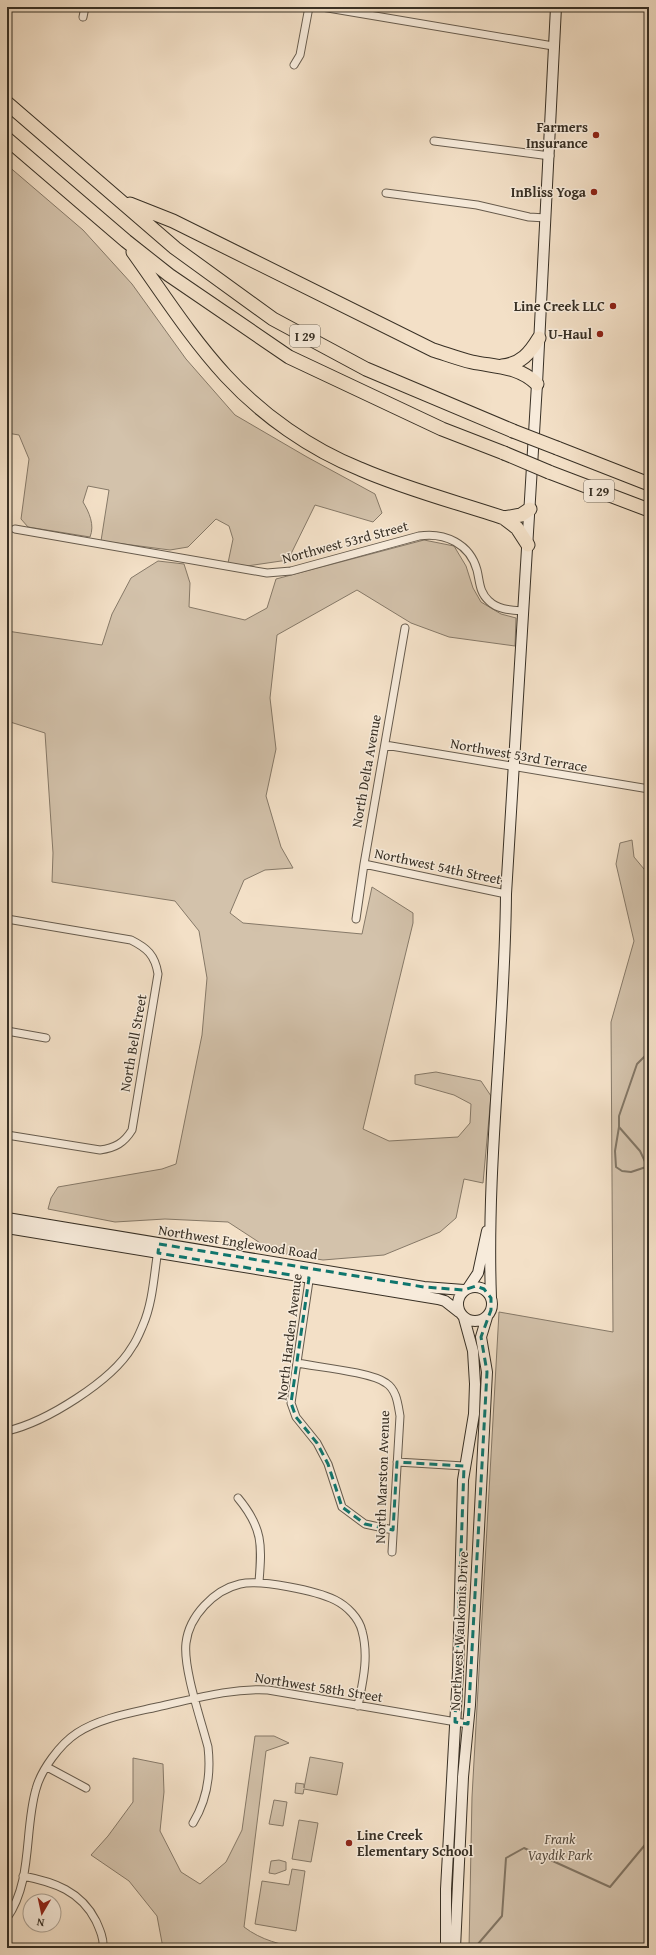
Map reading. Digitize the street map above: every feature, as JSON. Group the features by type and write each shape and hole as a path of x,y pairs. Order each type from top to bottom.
{"highway":[{"name":"I 29","path":"7,103 175,248 273,319 366,369 512,431 649,484"},
{"name":"I 29","path":"7,139 126,241 169,275 289,356 442,429 649,510"},
{"path":"121,201 173,221 433,350 471,361 500,366 528,375 538,384"},
{"path":"126,241 175,312 226,375 251,401 292,432 325,452 359,469 504,518 517,528 528,546"},
{"path":"500,366 510,365 523,358 531,351 539,338"},
{"path":"504,518 521,515 530,508"}],"main road":[{"path":"490,1215 478,1273 457,1300 462,1315 476,1321 487,1316 491,1310 490,1215 494,1128 506,962 506,894 538,384 556,7"},
{"name":"Northwest Englewood Road","path":"7,1218 159,1248 310,1273 438,1298 445,1301 462,1315"},
{"name":"Northwest Englewood Road","path":"7,1228 159,1248"},
{"name":"Northwest Englewood Road","path":"310,1273 424,1288 466,1289"},
{"path":"466,1289 480,1287 487,1291 491,1298"},
{"name":"Northwest Waukomis Drive","path":"446,1948 446,1889 458,1672 464,1466 474,1414 475,1384 473,1351 462,1315"},
{"name":"Northwest Waukomis Drive","path":"454,1948 488,1372 481,1337 487,1316"}],"street":[{"path":"83,17 85,7"},
{"path":"294,66 300,55 309,7"},
{"path":"322,7 553,46"},
{"path":"434,141 550,156"},
{"path":"386,193 477,205 529,217 546,218"},
{"name":"Northwest 53rd Street","path":"15,530 267,573 291,571 419,536 442,536 458,543 471,556 478,572 480,589 490,602 499,608 524,612"},
{"name":"North Delta Avenue","path":"356,919 364,864 405,628"},
{"name":"Northwest 53rd Terrace","path":"385,745 514,768 649,789"},
{"name":"Northwest 54th Street","path":"364,864 506,894"},
{"name":"North Bell Street","path":"7,918 131,940 145,947 152,954 158,974 132,1130 121,1144 111,1149 100,1150 7,1135"},
{"path":"7,1031 46,1038"},
{"path":"7,1431 31,1423 70,1403 95,1385 132,1348 144,1323 152,1291 159,1248"},
{"name":"North Harden Avenue","path":"310,1273 291,1403 296,1417 317,1443 328,1464 342,1507 365,1524 394,1530"},
{"name":"North Marston Avenue","path":"296,1363 372,1376 387,1383 398,1400 400,1416 392,1552"},
{"path":"397,1462 464,1466"},
{"path":"238,1498 249,1511 259,1535 261,1556 259,1582"},
{"path":"193,1823 205,1796 210,1759 186,1653 186,1643 193,1622 205,1605 221,1592 241,1584 259,1582 326,1596 340,1603 352,1613 362,1630 366,1658 358,1706"},
{"name":"Northwest 58th Street","path":"7,1918 17,1897 23,1876 36,1788 59,1748 77,1733 95,1724 120,1716 226,1691 263,1689 468,1724"},
{"path":"47,1767 86,1788"},
{"path":"23,1876 59,1885 71,1892 84,1903 92,1913 100,1929 104,1948"}],"highlighted area":[{"path":"159,1244 424,1287 464,1290 476,1286 484,1289 491,1298 491,1310 481,1337 487,1372 468,1724 455,1722 464,1466 397,1462 393,1530 365,1524 342,1507 328,1464 317,1443 296,1417 291,1403 309,1278 158,1253"}],"green space":[{"path":"7,165 83,230 132,284 186,359 235,415 375,494 382,513 373,522 315,505 288,560 247,566 228,563 233,539 229,526 216,519 188,547 170,550 101,541 109,490 88,486 83,502 92,523 90,537 28,527 21,519 29,459 19,435 7,433"},
{"path":"424,540 454,546 466,566 473,588 481,602 501,614 516,618 515,646 449,637 411,623 357,590 277,635 270,698 276,749 266,796 281,847 293,868 265,870 244,880 230,913 243,923 362,934 372,887 413,913 413,923 363,1129 389,1141 458,1137 470,1123 471,1104 454,1095 415,1084 415,1075 436,1072 481,1081 491,1096 483,1183 464,1179 456,1218 440,1232 384,1255 323,1260 274,1252 228,1222 165,1219 115,1222 48,1209 51,1198 58,1187 162,1169 176,1164 202,1035 207,978 199,931 175,901 52,882 53,853 45,733 7,721 7,631 102,645 112,614 131,578 158,561 184,564 190,583 189,607 245,620 267,608 276,579"},
{"name":"Frank Vaydik Park","path":"632,840 634,857 649,875 649,1948 469,1948 472,1797 499,1312 613,1332 611,1022 634,941 616,864 620,843"},
{"path":"255,1736 274,1736 289,1743 266,1751 244,1927 251,1932 271,1941 301,1948 163,1948 157,1916 129,1881 91,1855 108,1836 133,1802 133,1758 163,1764 164,1792 160,1831 181,1872 200,1884 226,1862 242,1830"},
{"path":"310,1757 343,1763 337,1795 304,1789 303,1794 295,1793 296,1783 304,1784 304,1788"},
{"path":"274,1800 287,1802 283,1826 269,1824"},
{"path":"299,1820 318,1823 311,1862 292,1859"},
{"path":"279,1860 286,1862 286,1870 275,1874 269,1873 271,1861"},
{"path":"292,1869 305,1871 296,1931 255,1924 262,1881 289,1885"}],"waterway":[{"path":"649,1052 637,1064 619,1116 619,1127 640,1151 649,1170"},
{"path":"619,1127 615,1151 616,1167 622,1171 631,1172 646,1167"},
{"path":"468,1948 478,1944 502,1916 506,1858 524,1848 610,1887 649,1840"}],"place":[{"name":"Farmers Insurance","path":"596,135"},
{"name":"InBliss Yoga","path":"594,192"},
{"name":"Line Creek LLC","path":"613,306"},
{"name":"U-Haul","path":"600,334"},
{"name":"Line Creek Elementary School","path":"349,1843"}]}
